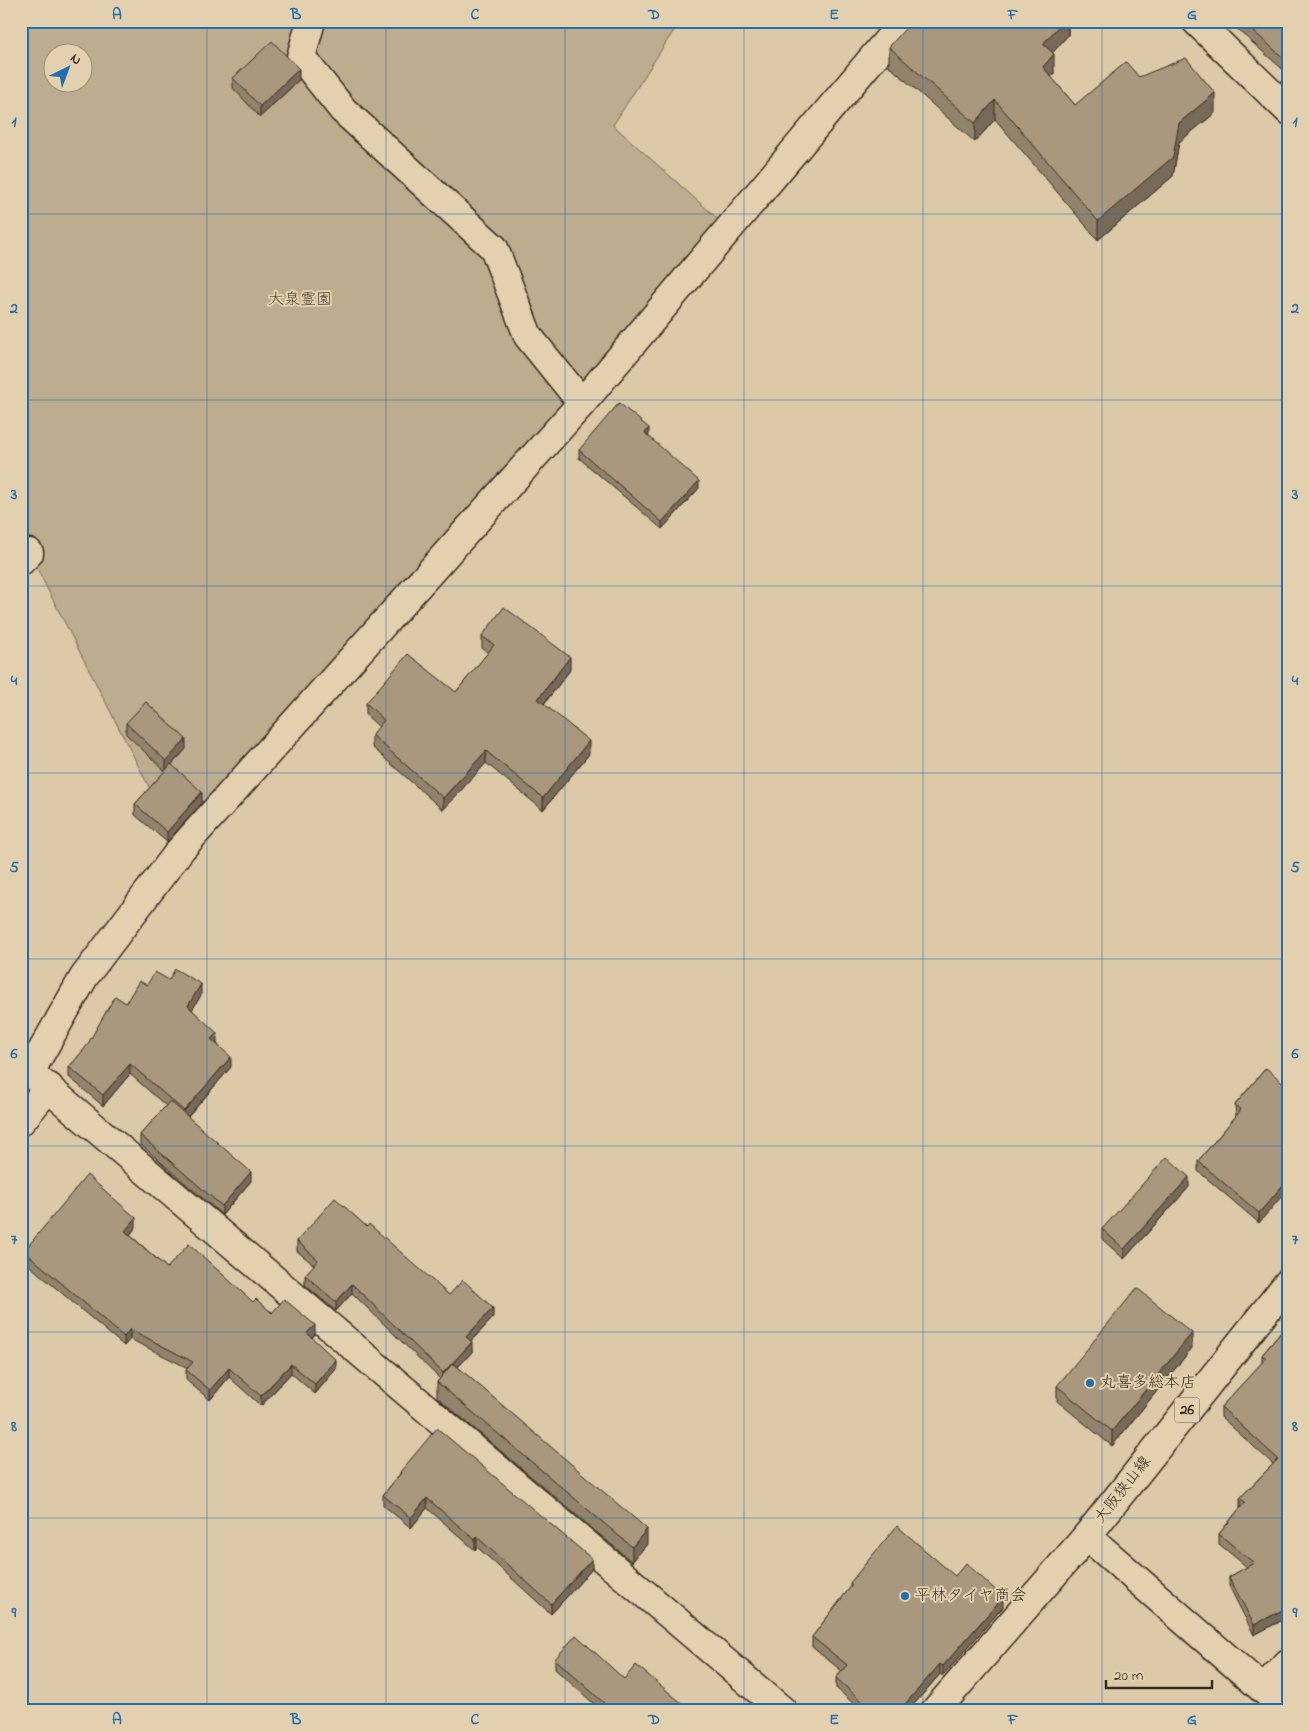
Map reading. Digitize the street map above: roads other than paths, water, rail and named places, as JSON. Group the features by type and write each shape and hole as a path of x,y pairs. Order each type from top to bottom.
{"street":[{"path":"311,21 301,57 343,110 494,248 528,336 582,403"},
{"path":"21,1121 34,1075 84,977 181,849 582,403 904,21"},
{"path":"1196,21 1288,110"},
{"path":"34,1075 783,1711"},
{"name":"大阪狭山線","path":"1288,1283 1087,1536 1288,1711"},
{"path":"935,1711 1087,1536"},
{"path":"1263,1689 1288,1663"}],"place":[{"name":"丸喜多総本店","path":"1090,1383"},
{"name":"平林タイヤ商会","path":"905,1596"}],"park label":[{"name":"大泉霊園","path":"300,300"}]}
